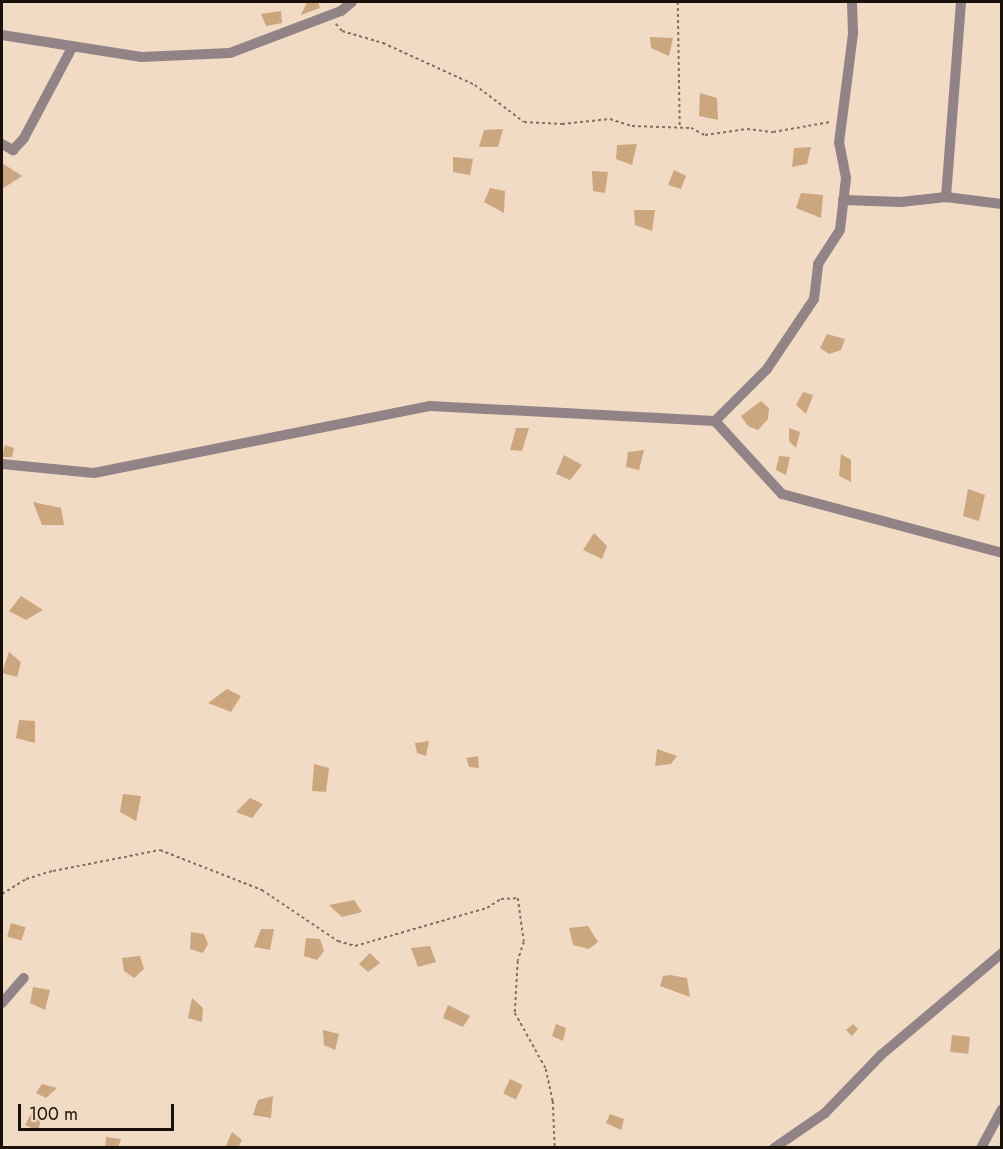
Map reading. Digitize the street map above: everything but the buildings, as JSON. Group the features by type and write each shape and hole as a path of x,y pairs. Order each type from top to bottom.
{"street":[{"path":"2,35 141,57 230,53 327,16 352,2"},
{"path":"715,420 766,369 814,299 818,264 840,230 846,178 839,143 853,33 852,2"},
{"path":"946,196 961,2"},
{"path":"2,144 13,150 24,138 73,46"},
{"path":"843,200 901,202 946,196 1002,204"},
{"path":"2,464 94,473 430,406 715,420 782,494 1002,553"},
{"path":"774,1148 825,1113 881,1055 1002,953"},
{"path":"2,1003 24,978"},
{"path":"981,1148 1002,1109"}],"path":[{"path":"678,2 680,127"},
{"path":"327,16 342,31 383,43 475,85 524,122 562,124 610,119 633,126 680,127 705,135 747,129 773,132 842,118"},
{"path":"2,894 26,879 53,871 160,850 262,890 338,941 355,946 487,908 501,899 518,898 525,942 518,961 515,1013 546,1069 553,1101 555,1148"}]}
